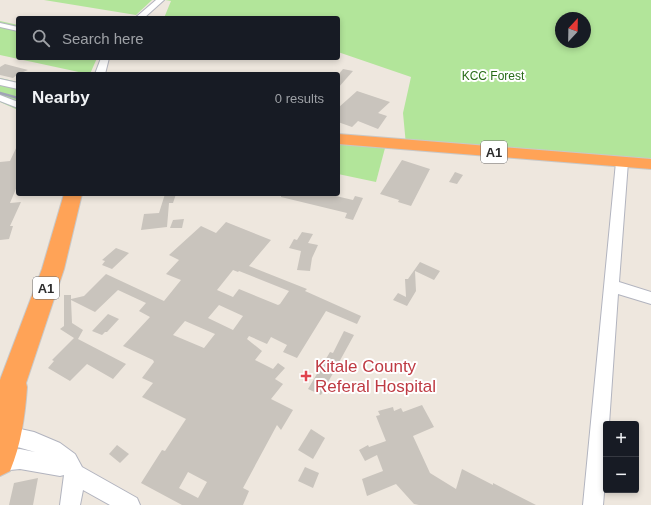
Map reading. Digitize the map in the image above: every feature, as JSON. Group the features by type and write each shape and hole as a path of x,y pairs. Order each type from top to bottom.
{"highway":[{"name":"A1","path":"340,139 651,164"},
{"name":"A1","path":"0,406 14,380 53,269 72,196"},
{"name":"A1","path":"0,461 4,436 12,418 14,380"}],"street":[{"path":"141,16 160,0"},
{"path":"0,25 16,29"},
{"path":"101,72 104,60"},
{"path":"0,82 16,86"},
{"path":"0,98 16,104"},
{"path":"593,505 622,162"},
{"path":"612,286 651,298"},
{"path":"4,436 53,450 64,457 72,469 74,487 70,505"},
{"path":"0,461 20,459 72,469 130,505"}],"green space":[{"path":"44,0 152,0 136,15"},
{"name":"KCC Forest","path":"165,0 651,0 651,164 406,145 403,113 411,77 340,53 340,16 165,16 171,1"},
{"path":"0,21 16,25 16,58 0,55"},
{"path":"23,60 96,60 91,72 79,72"},
{"path":"0,78 16,82 16,109 0,102"},
{"path":"340,144 385,148 376,182 340,174"}],"building":[{"path":"5,64 28,70 16,72 16,76 13,78 0,75 0,67"},
{"path":"343,69 353,71 340,86 340,73"},
{"path":"357,91 390,102 378,113 387,116 378,129 358,121 352,127 340,123 340,106"},
{"path":"16,148 16,189 10,203 21,202 10,226 13,226 9,239 0,240 0,162 10,161"},
{"path":"402,160 430,169 411,206 398,202 399,200 380,194"},
{"path":"455,172 463,175 457,184 449,182"},
{"path":"164,196 175,196 173,203 169,203 167,227 141,230 144,214 159,213"},
{"path":"336,196 353,200 355,196 363,198 353,220 345,218 347,213 281,197"},
{"path":"184,219 182,228 170,228 173,220"},
{"path":"226,222 271,240 249,266 307,289 305,291 361,316 357,324 326,311 297,358 283,352 287,345 271,337 267,344 249,336 247,339 262,351 255,360 273,369 278,363 285,368 275,379 283,384 271,399 293,410 281,430 277,425 243,488 249,491 243,505 182,505 141,483 162,450 165,451 186,419 142,397 153,383 142,378 154,362 153,360 123,346 150,317 139,311 146,303 118,290 95,312 71,300 72,323 83,330 78,339 126,364 113,379 87,364 70,381 48,368 54,361 52,360 74,338 60,329 64,326 64,295 71,295 71,299 84,296 106,274 164,301 181,280 166,274 179,260 169,255 201,226 216,233","holes":["233,270 289,291 278,305 239,289 233,297 217,290","219,305 243,316 233,330 208,318","185,321 215,334 204,348 173,335","188,472 207,482 198,498 179,488"]},
{"path":"302,232 313,234 308,243 318,245 312,258 310,271 297,270 301,251 289,248 294,239 297,240"},
{"path":"116,248 129,253 112,269 102,265 105,261 102,260"},
{"path":"420,262 440,271 434,280 415,271 416,291 407,306 393,300 398,293 406,297 405,279 408,279"},
{"path":"108,314 119,319 107,332 102,335 92,331"},
{"path":"344,331 354,335 321,395 308,389 330,352 333,353"},
{"path":"422,405 434,427 413,436 430,473 456,489 462,469 536,505 419,505 414,504 396,484 367,496 362,479 383,471 377,455 365,461 359,450 368,445 369,447 386,441 376,416 380,415 378,411 393,407 394,411 401,408 403,412"},
{"path":"311,429 325,438 313,459 298,450"},
{"path":"117,445 129,454 120,463 109,454"},
{"path":"305,467 319,473 313,488 298,481"},
{"path":"38,478 33,505 9,505 14,483"}],"railway":[{"path":"0,93 16,97"}],"place":[{"name":"Kitale County Referal Hospital","path":"306,376"}]}
